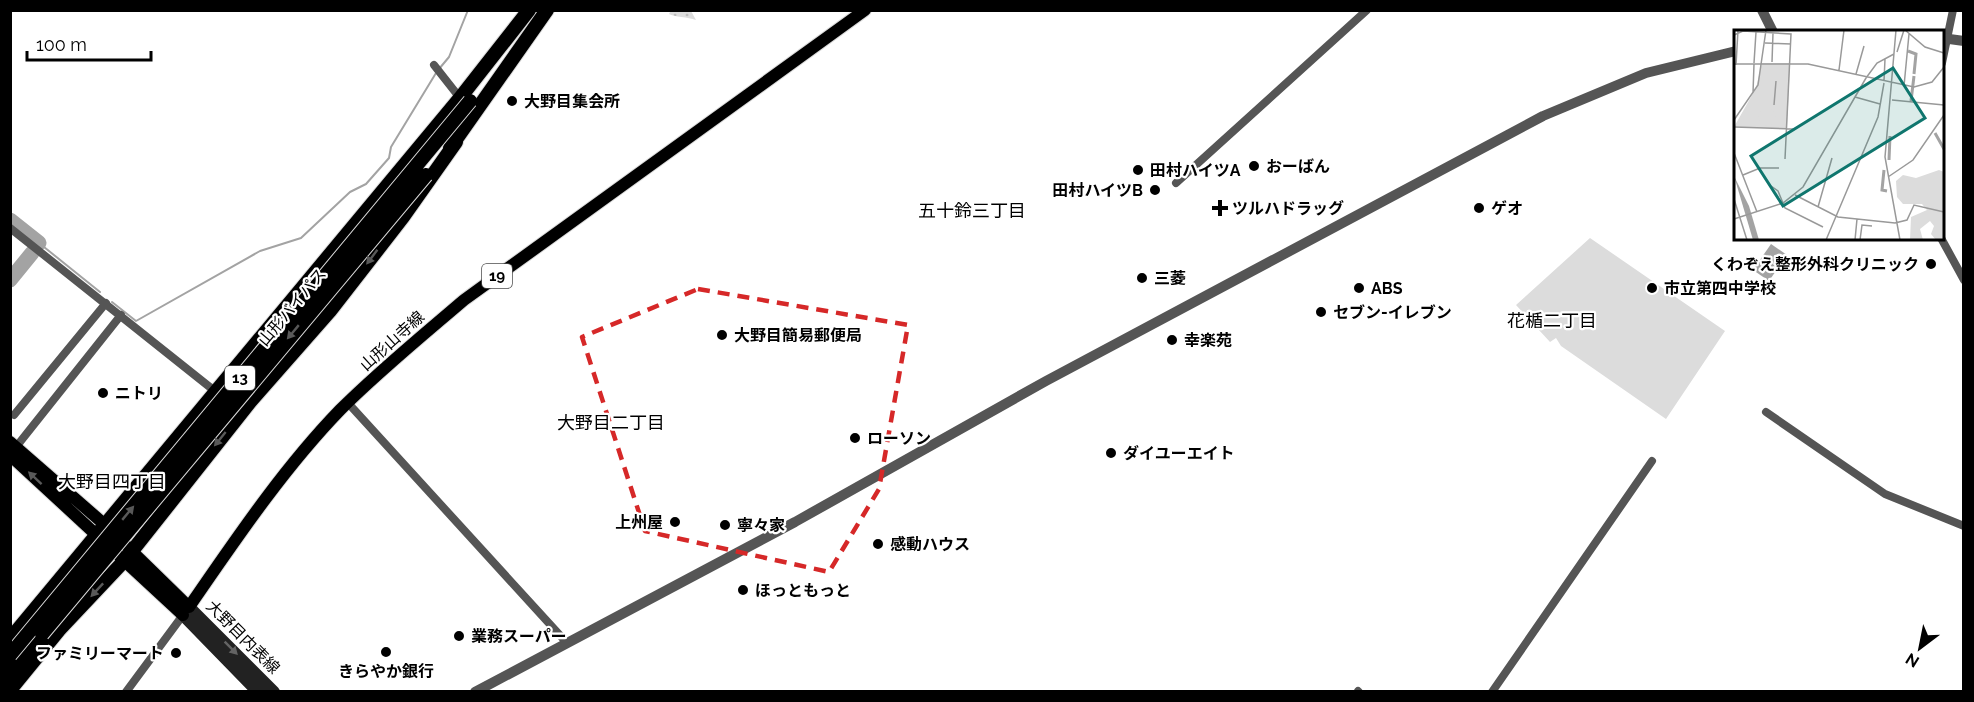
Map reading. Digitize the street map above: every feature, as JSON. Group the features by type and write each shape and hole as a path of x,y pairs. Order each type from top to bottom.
{"highway":[{"path":"10,639 100,529 465,100 529,10"},
{"name":"山形バイパス","path":"10,655 465,100 535,10"},
{"name":"山形バイパス","path":"10,675 426,175 456,142 547,10"},
{"path":"10,690 59,630 128,556 250,402 330,311 403,217 456,142"}],"main road":[{"name":"山形山寺線","path":"186,611 280,481 348,403 464,300 865,10"},
{"path":"12,448 186,611"},
{"name":"大野目内表線","path":"186,611 258,692"},
{"name":"大野目内表線","path":"186,611 274,692"}],"street":[{"path":"1176,183 1366,10"},
{"path":"1762,10 1772,30"},
{"path":"1953,10 1945,38 1964,41"},
{"path":"475,692 814,511 1046,381 1543,116 1646,73 1734,51"},
{"path":"434,65 465,100"},
{"path":"10,228 216,392"},
{"path":"1942,240 1964,280"},
{"path":"14,415 106,303"},
{"path":"12,448 121,315"},
{"path":"348,403 567,642"},
{"path":"1766,412 1885,495 1964,526"},
{"path":"1492,692 1652,461"},
{"path":"126,692 186,611"}],"highlighted area":[{"path":"698,289 908,325 879,489 829,572 645,531 582,337"}],"shaded area":[{"path":"671,10 691,11 696,20 671,15 669,14"},
{"path":"1590,238 1725,331 1666,419 1561,346 1556,338 1550,342 1516,305"},
{"path":"1771,244 1787,255 1769,281 1753,270"}],"waterway":[{"path":"439,69 449,57 468,10"},
{"path":"112,302 136,321 260,251 301,238 350,192 366,184 389,158 391,147 436,73"},
{"path":"10,220 39,243"},
{"path":"39,243 100,292"},
{"path":"10,280 32,253"}],"place":[{"name":"大野目集会所","path":"512,101"},
{"name":"おーばん","path":"1254,166"},
{"name":"田村ハイツA","path":"1138,170"},
{"name":"田村ハイツB","path":"1155,190"},
{"name":"ツルハドラッグ","path":"1220,208"},
{"name":"ゲオ","path":"1479,208"},
{"name":"くわぞえ整形外科クリニック","path":"1931,264"},
{"name":"三菱","path":"1142,278"},
{"name":"ABS","path":"1359,288"},
{"name":"市立第四中学校","path":"1652,288"},
{"name":"セブン-イレブン","path":"1321,312"},
{"name":"大野目簡易郵便局","path":"722,335"},
{"name":"幸楽苑","path":"1172,340"},
{"name":"ニトリ","path":"103,393"},
{"name":"ローソン","path":"855,438"},
{"name":"ダイユーエイト","path":"1111,453"},
{"name":"上州屋","path":"675,522"},
{"name":"寧々家","path":"725,525"},
{"name":"感動ハウス","path":"878,544"},
{"name":"ほっともっと","path":"743,590"},
{"name":"業務スーパー","path":"459,636"},
{"name":"きらやか銀行","path":"386,652"},
{"name":"ファミリーマート","path":"176,653"}],"district":[{"name":"五十鈴三丁目","path":"972,210"},
{"name":"花楯二丁目","path":"1552,320"},
{"name":"大野目二丁目","path":"611,422"},
{"name":"大野目四丁目","path":"112,481"}]}
